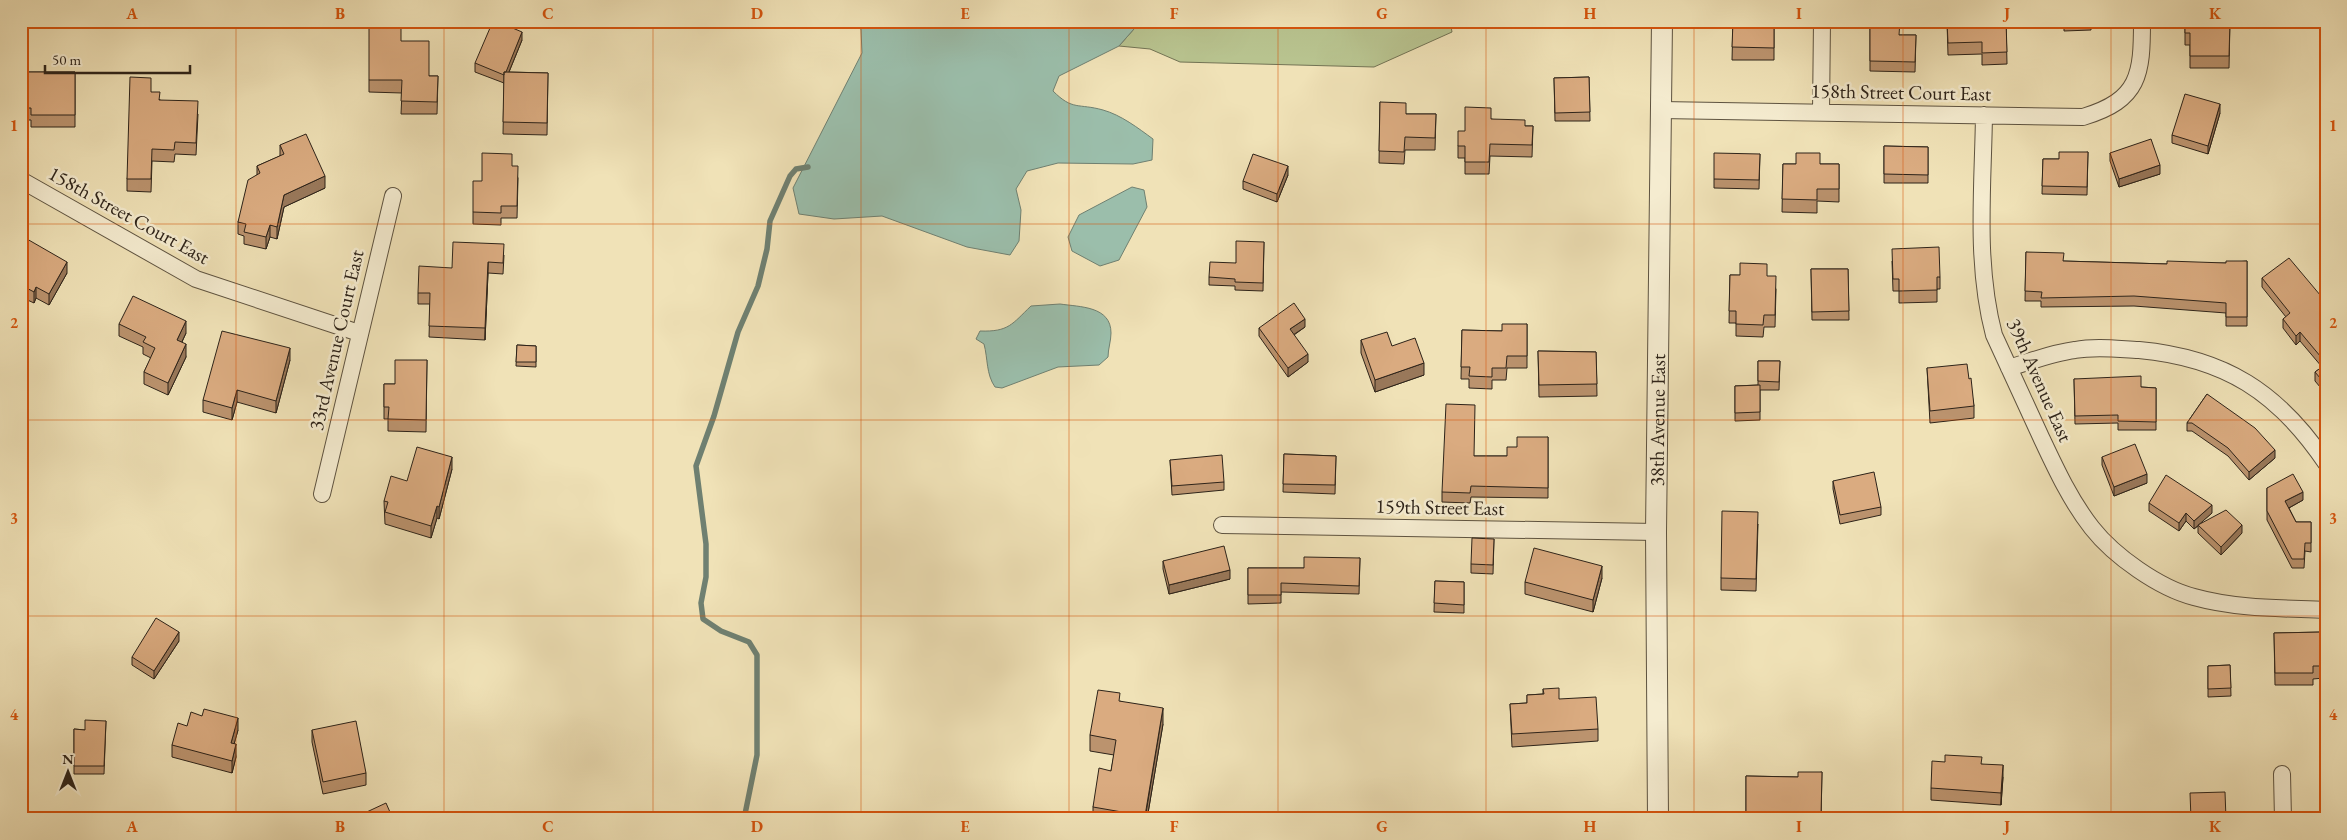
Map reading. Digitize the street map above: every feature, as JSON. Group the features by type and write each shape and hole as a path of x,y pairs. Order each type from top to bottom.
{"street":[{"name":"38th Avenue East","path":"1658,819 1656,532 1662,21"},
{"path":"1821,112 1822,21"},
{"name":"158th Street Court East","path":"1661,110 2083,116 2103,111 2113,105 2130,89 2140,71 2142,21"},
{"name":"39th Avenue East","path":"1984,115 1982,250 1984,289 1994,335 2058,474 2092,529 2121,556 2140,570 2174,590 2192,597 2253,607 2326,610"},
{"name":"158th Street Court East","path":"21,180 196,279 360,333"},
{"name":"33rd Avenue Court East","path":"322,494 393,196"},
{"path":"2009,368 2047,355 2076,349 2106,348 2173,353 2205,362 2238,377 2277,404 2309,437 2326,463"},
{"name":"159th Street East","path":"1222,525 1656,532"},
{"path":"2282,774 2283,819"}],"green space":[{"path":"1141,21 1450,21 1452,32 1374,67 1180,62 1150,49 1119,46"}],"shaded area":[{"path":"859,21 1141,21 1119,46 1059,76 1053,91 1071,104 1110,112 1135,126 1153,139 1152,160 1133,164 1058,163 1027,171 1016,189 1021,210 1019,241 1010,255 967,247 882,216 834,219 799,214 793,188 862,53"},
{"path":"1132,187 1144,190 1147,207 1119,260 1100,266 1072,251 1068,237 1079,215"},
{"path":"1060,304 1085,307 1100,313 1106,318 1110,324 1111,333 1108,357 1099,365 1058,367 1002,388 995,387 989,372 984,344 976,339 980,331 998,330 1009,326 1031,306"}],"building":[{"path":"493,21 522,32 504,75 475,63"},
{"path":"1733,21 1774,21 1774,48 1732,47"},
{"path":"1870,21 1900,21 1899,35 1916,35 1915,62 1870,61"},
{"path":"1947,21 2006,21 2007,52 1982,53 1982,42 1948,43"},
{"path":"2064,21 2091,21 2091,22 2064,23"},
{"path":"2185,21 2230,21 2229,56 2190,56 2190,33 2185,33"},
{"path":"369,26 401,26 401,41 429,41 429,76 438,76 437,102 401,101 402,80 369,80"},
{"path":"21,72 75,72 75,115 31,115 31,108 21,108"},
{"path":"504,72 548,73 547,123 503,122"},
{"path":"130,77 151,78 151,92 160,92 159,100 198,101 196,143 175,142 174,150 152,149 151,179 127,179"},
{"path":"1589,77 1590,112 1555,113 1554,78"},
{"path":"2185,94 2220,104 2208,146 2172,135"},
{"path":"1380,102 1406,103 1406,114 1436,114 1435,138 1405,137 1404,152 1379,151"},
{"path":"1465,107 1491,108 1491,119 1525,120 1525,126 1533,126 1532,145 1490,144 1489,162 1465,162 1465,146 1458,146 1458,131 1465,131"},
{"path":"306,134 325,176 284,195 277,227 270,225 266,237 244,232 246,224 238,222 248,180 260,173 257,166 284,154 280,145"},
{"path":"2151,139 2160,165 2119,179 2110,153"},
{"path":"1884,146 1928,147 1928,175 1884,174"},
{"path":"2059,152 2088,152 2087,187 2042,186 2043,159 2059,159"},
{"path":"482,153 512,154 512,166 518,166 517,206 501,206 501,213 473,212 473,181 482,181"},
{"path":"1714,153 1760,154 1759,180 1714,179"},
{"path":"1796,153 1820,153 1820,164 1839,164 1839,189 1817,189 1817,200 1782,199 1783,164 1796,164"},
{"path":"1253,154 1288,166 1277,194 1243,181"},
{"path":"27,239 67,262 49,294 36,287 34,292 21,285 21,243 24,244"},
{"path":"1236,241 1264,242 1263,283 1235,282 1235,279 1209,277 1210,262 1236,263"},
{"path":"453,242 504,244 503,263 488,262 485,328 429,326 430,293 418,293 419,266 452,268"},
{"path":"1939,247 1940,277 1937,277 1937,290 1899,291 1899,279 1893,279 1892,249"},
{"path":"2026,252 2064,253 2063,261 2167,264 2167,261 2226,263 2226,261 2247,261 2247,317 2226,317 2226,303 2134,296 2041,298 2042,292 2025,291"},
{"path":"2289,258 2326,302 2326,363 2300,332 2296,336 2283,319 2290,313 2262,278"},
{"path":"1740,263 1767,264 1767,276 1776,276 1775,315 1764,315 1763,325 1736,324 1736,311 1729,311 1730,275 1740,275"},
{"path":"1811,269 1848,269 1849,311 1812,312"},
{"path":"133,296 186,321 177,340 186,344 168,383 144,372 155,348 143,342 146,337 119,324"},
{"path":"1294,303 1305,319 1290,329 1308,354 1288,368 1259,328"},
{"path":"1502,324 1527,324 1527,356 1507,356 1506,368 1492,368 1492,377 1469,376 1470,367 1461,367 1462,330 1502,331"},
{"path":"222,331 290,348 276,401 237,390 232,408 203,400"},
{"path":"1387,332 1392,346 1415,338 1424,363 1375,380 1361,340"},
{"path":"517,345 536,346 536,362 516,362"},
{"path":"1538,351 1596,352 1597,384 1539,385"},
{"path":"395,360 427,360 426,420 388,419 389,407 384,407 384,384 395,384"},
{"path":"1758,361 1780,361 1779,382 1758,381"},
{"path":"1967,364 1969,379 1971,378 1974,406 1930,411 1927,368"},
{"path":"2326,364 2326,385 2315,372"},
{"path":"2141,376 2141,387 2156,388 2156,422 2118,421 2118,415 2075,416 2074,379"},
{"path":"1760,385 1760,412 1735,413 1735,386"},
{"path":"2207,394 2255,428 2275,450 2249,472 2228,448 2192,423 2187,423"},
{"path":"1446,404 1475,405 1474,456 1507,456 1507,447 1517,447 1517,437 1548,437 1548,488 1471,486 1470,493 1442,492"},
{"path":"2135,444 2147,474 2114,487 2102,457"},
{"path":"417,447 452,457 439,507 437,506 431,526 385,512 388,502 384,501 391,476 407,481"},
{"path":"1284,454 1336,456 1335,485 1283,484"},
{"path":"1222,455 1224,482 1172,486 1170,460"},
{"path":"1874,472 1881,507 1840,515 1833,481"},
{"path":"2293,474 2303,492 2285,501 2296,522 2311,522 2311,543 2305,543 2304,559 2292,559 2267,511 2267,488"},
{"path":"2166,475 2212,505 2194,521 2186,513 2179,523 2149,503"},
{"path":"2226,510 2242,525 2221,547 2198,525"},
{"path":"1722,511 1758,512 1756,579 1721,578"},
{"path":"1472,538 1494,539 1493,565 1471,564"},
{"path":"1224,546 1230,570 1169,585 1163,561"},
{"path":"1534,548 1602,566 1593,600 1525,582"},
{"path":"1304,557 1360,558 1359,586 1281,583 1281,595 1248,595 1248,568 1304,568"},
{"path":"1435,581 1464,582 1464,605 1434,603"},
{"path":"156,618 179,632 154,671 132,657"},
{"path":"2323,632 2324,666 2313,666 2313,673 2275,673 2274,633"},
{"path":"2230,665 2231,688 2208,689 2208,666"},
{"path":"1559,688 1559,699 1596,697 1598,729 1512,734 1510,704 1527,703 1527,695 1544,694 1543,689"},
{"path":"1098,690 1120,693 1119,701 1163,708 1145,816 1093,807 1099,768 1111,771 1116,740 1090,735"},
{"path":"204,709 238,718 231,743 236,744 232,761 172,745 178,723 187,726 191,712 202,716"},
{"path":"85,720 106,721 104,766 74,766 74,729 85,730"},
{"path":"356,721 366,773 323,782 312,730"},
{"path":"1945,755 1982,757 1981,764 2003,765 2001,793 1931,788 1932,761 1945,762"},
{"path":"1798,772 1822,772 1821,816 1746,814 1746,776 1798,777"},
{"path":"2225,792 2226,819 2191,819 2190,793"},
{"path":"386,803 393,819 356,819 356,817"}],"waterway":[{"path":"744,819 757,755 757,655 749,642 721,631 703,619 701,603 706,577 706,544 696,466 714,416 738,332 758,286 767,249 770,221 790,176 796,169 808,167"}]}
